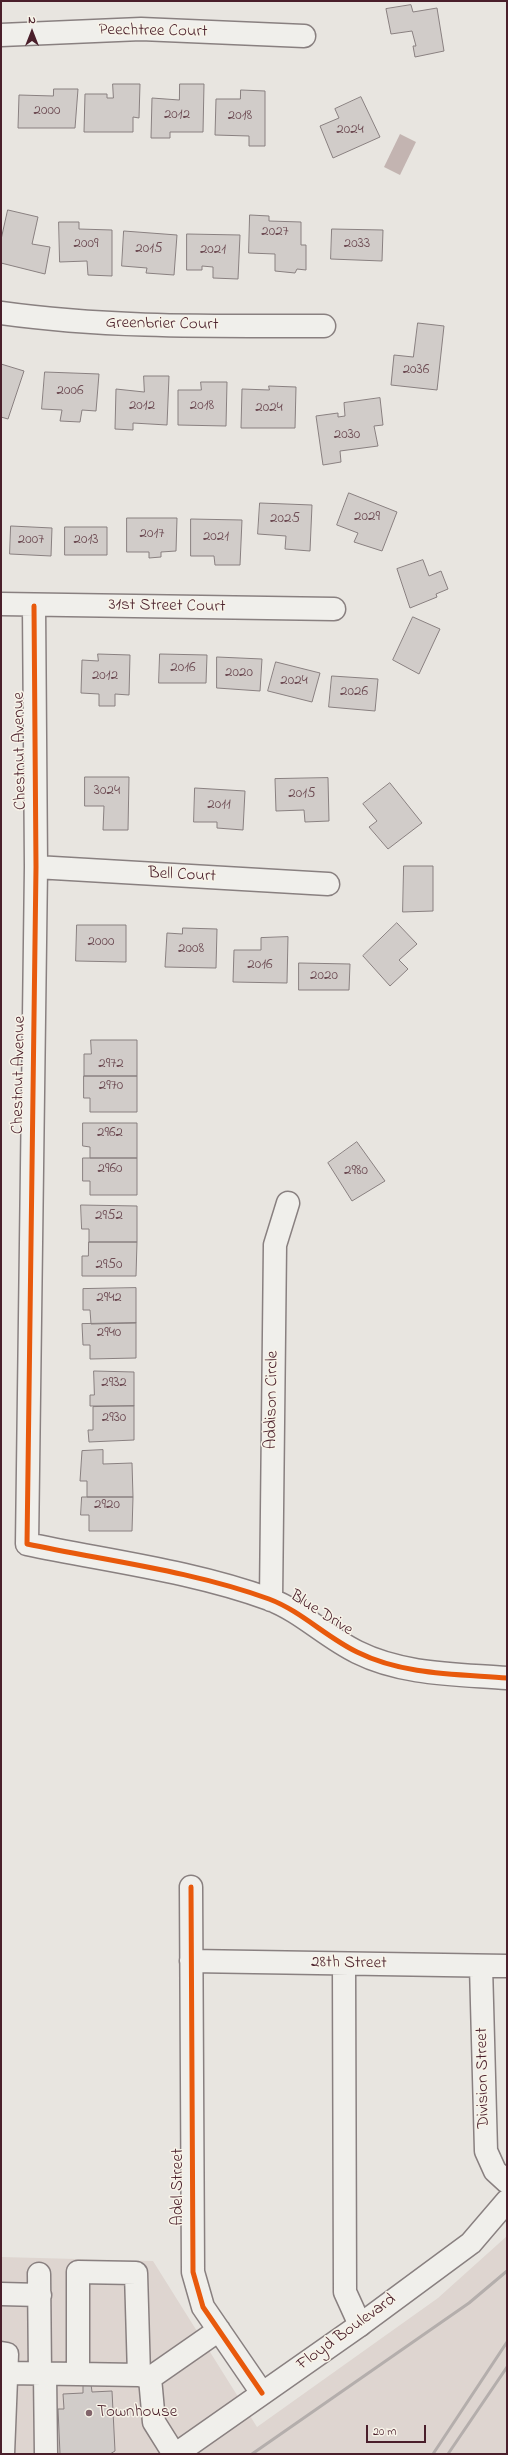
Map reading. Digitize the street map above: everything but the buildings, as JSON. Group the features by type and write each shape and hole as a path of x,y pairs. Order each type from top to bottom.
{"street":[{"name":"Peechtree Court","path":"1,35 141,29 304,36"},
{"name":"Greenbrier Court","path":"1,313 77,322 150,326 324,326"},
{"name":"31st Street Court","path":"1,604 34,606 334,609"},
{"name":"Chestnut Avenue","path":"27,1544 36,867 34,606"},
{"name":"Bell Court","path":"36,867 328,884"},
{"name":"Addison Circle","path":"271,1600 274,1244 288,1203"},
{"name":"Blue Drive","path":"27,1544 224,1584 271,1600 303,1616 355,1651 377,1662 409,1670 507,1678"},
{"name":"Adel Street","path":"192,1887 193,2272 203,2307 262,2393"},
{"name":"28th Street","path":"191,1961 507,1966"},
{"path":"344,1964 344,2292 360,2325"},
{"name":"Division Street","path":"481,1966 486,2151 495,2171 507,2182"},
{"name":"Floyd Boulevard","path":"175,2454 360,2325 470,2243 507,2201"},
{"path":"78,2374 78,2272 136,2273 144,2377 154,2422 175,2454"},
{"path":"1,2294 40,2284 46,2454"},
{"path":"3,2454 4,2366 43,2374 144,2377 219,2330"}],"shaded area":[{"path":"400,134 416,142 400,175 384,167"},
{"path":"507,2236 507,2454 1,2454 1,2257 153,2261 257,2427 438,2298"}],"railway":[{"path":"252,2454 469,2303 507,2271"},
{"path":"433,2454 507,2342"},
{"path":"448,2454 507,2367"}],"cycle path":[{"path":"34,606 36,867 27,1544 150,1567 240,1589 281,1604 346,1646 375,1660 430,1672 507,1678"},
{"path":"191,1887 193,2272 203,2307 262,2393"}],"place":[{"name":"Townhouse","path":"89,2413"}]}
